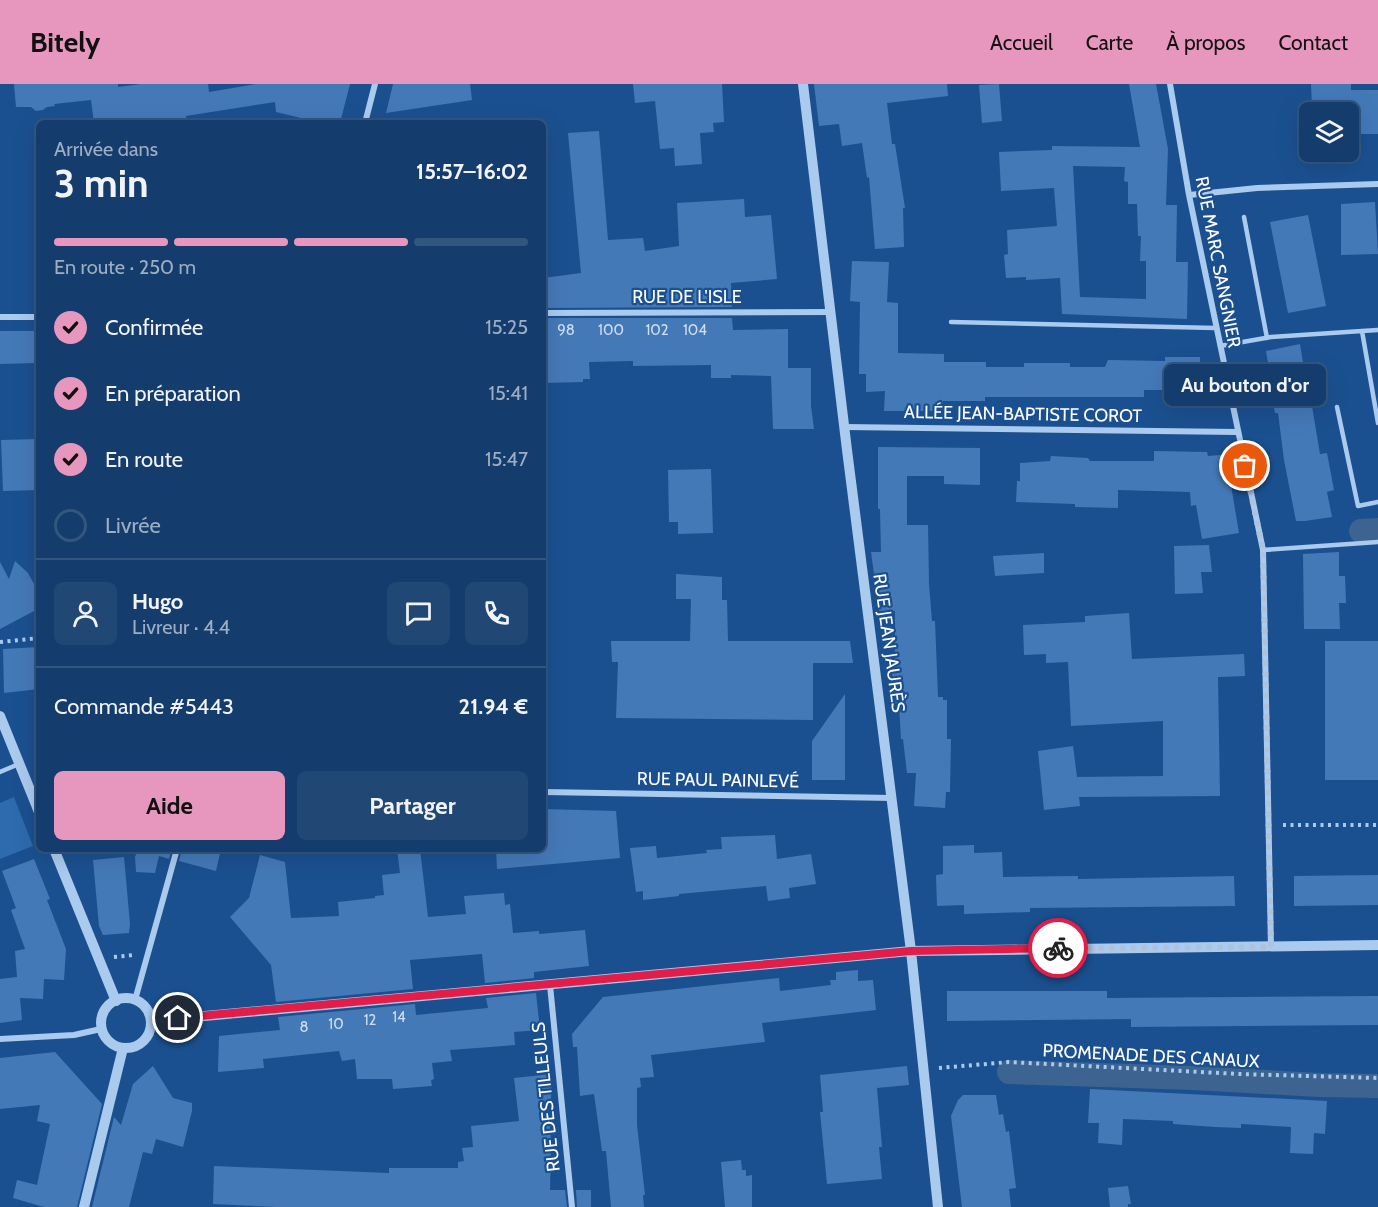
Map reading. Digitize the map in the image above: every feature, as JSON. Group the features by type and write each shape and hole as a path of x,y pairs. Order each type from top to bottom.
{"street":[{"path":"366,120 375,84"},
{"name":"RUE JEAN JAURÈS","path":"802,84 893,798 939,1207"},
{"name":"RUE MARC SANGNIER","path":"1170,84 1189,195 1263,550 1271,947"},
{"path":"1189,195 1257,188 1378,184"},
{"name":"RUE DE L'ISLE","path":"546,313 831,312"},
{"path":"0,317 36,316"},
{"name":"ALLÉE JEAN-BAPTISTE COROT","path":"845,427 1238,432"},
{"path":"0,716 20,764 33,784"},
{"name":"RUE PAUL PAINLEVÉ","path":"546,792 893,798"},
{"path":"55,852 116,1000"},
{"path":"135,1000 176,852"},
{"path":"151,1021 911,951 1378,945"},
{"name":"RUE DES TILLEULS","path":"550,985 572,1207"},
{"path":"128,998 135,1000 148,1012 151,1021 150,1030 147,1038 140,1044 132,1048 123,1048 109,1042 101,1029 103,1012 116,1000 128,998"},
{"path":"0,1039 74,1035 101,1029"},
{"path":"84,1207 123,1048"}],"lane":[{"path":"1244,217 1267,338"},
{"path":"951,322 1216,328"},
{"path":"1220,346 1267,338 1378,330"},
{"path":"1362,331 1378,423"},
{"path":"1337,407 1358,506 1378,502"},
{"path":"1263,550 1378,542"},
{"path":"0,772 20,764"}],"path":[{"path":"0,642 36,638"},
{"path":"1269,825 1378,825"},
{"path":"98,958 139,955 150,948"},
{"name":"PROMENADE DES CANAUX","path":"924,1068 951,1068 965,1064 1009,1062 1239,1074 1378,1078"}],"shaded area":[{"path":"14,797 33,846 0,859 0,803"}],"building":[{"path":"14,84 118,84 118,87 141,84 208,84 209,92 256,84 350,84 341,120 305,120 276,112 275,102 186,116 187,120 94,120 91,100 54,104 55,106 36,111 31,107 16,107"},
{"path":"393,84 470,84 472,100 386,113"},
{"path":"633,84 722,84 724,122 713,123 714,132 700,133 702,164 675,166 674,148 660,149 655,101 635,103"},
{"path":"814,84 947,84 948,96 887,103 892,144 895,144 905,208 903,208 904,247 875,249 869,177 867,178 862,143 842,146 839,124 819,126"},
{"path":"999,84 1002,121 982,123 979,85"},
{"path":"1129,84 1156,84 1168,149 1166,205 1177,205 1176,262 1188,262 1187,319 1062,314 1060,278 1026,280 1026,277 1006,278 1004,255 1008,254 1007,230 1057,226 1054,188 1001,191 999,152 1052,150 1052,146 1140,147","holes":["1073,166 1125,167 1124,181 1128,182 1128,204 1137,204 1138,236 1141,236 1140,261 1146,261 1146,299 1080,297"]},
{"path":"1311,84 1351,84 1351,90 1378,90 1378,134 1359,134 1359,102 1312,102"},
{"path":"599,131 608,240 643,238 645,251 679,246 677,203 744,199 745,217 771,215 777,279 731,283 732,307 546,308 546,278 581,273 568,133"},
{"path":"1375,202 1378,254 1341,255 1341,204"},
{"path":"1308,215 1326,306 1288,313 1270,222"},
{"path":"852,261 889,262 887,302 898,303 898,353 944,354 944,362 986,362 986,367 1024,367 1024,363 1070,363 1070,367 1105,367 1108,360 1165,361 1165,357 1200,357 1200,390 1144,390 1144,397 985,397 985,401 943,401 943,411 884,411 885,391 866,392 866,374 859,374 860,302 850,301"},
{"path":"546,318 732,318 733,330 788,329 788,368 811,368 811,406 814,429 773,429 771,376 731,375 731,378 711,378 711,365 633,366 633,361 589,362 590,379 583,379 583,382 546,383"},
{"path":"0,331 36,331 36,363 0,364"},
{"path":"1300,344 1304,369 1311,368 1318,405 1312,406 1320,454 1327,453 1334,490 1327,492 1332,517 1305,521 1296,521 1284,460 1278,413 1275,413 1268,376 1270,375 1266,351"},
{"path":"36,439 36,490 3,491 1,440"},
{"path":"878,447 980,448 980,485 944,484 944,476 907,476 907,525 928,525 929,584 932,621 935,621 938,697 947,700 947,739 951,739 950,792 946,792 945,808 914,806 916,773 907,773 903,739 901,739 899,705 894,705 891,658 895,658 895,611 879,611 871,552 881,552"},
{"path":"1154,451 1207,452 1208,456 1220,455 1227,461 1239,533 1202,539 1196,505 1191,506 1190,492 1118,490 1118,508 1016,502 1017,481 1020,481 1020,463 1050,461 1051,456 1088,458 1090,461 1154,461"},
{"path":"711,469 713,533 678,534 678,522 669,522 668,470"},
{"path":"1209,545 1212,572 1201,572 1203,593 1175,594 1174,546"},
{"path":"1339,552 1339,576 1345,576 1346,603 1339,603 1340,629 1304,629 1303,554"},
{"path":"1044,553 1044,573 995,576 993,556"},
{"path":"15,561 28,573 34,584 36,610 0,629 0,562 9,579"},
{"path":"676,574 722,577 722,600 727,600 728,641 850,641 853,663 813,663 813,720 616,718 618,662 612,662 611,641 690,641 691,599 676,599"},
{"path":"1129,613 1132,659 1244,654 1245,676 1218,677 1220,796 1079,797 1080,806 1044,810 1038,751 1073,746 1077,777 1163,776 1163,721 1071,726 1068,662 1046,663 1046,654 1024,655 1023,625 1085,622 1085,616"},
{"path":"1325,641 1378,641 1378,780 1325,780"},
{"path":"36,647 36,689 4,693 3,649"},
{"path":"845,694 845,780 812,780 812,741"},
{"path":"546,809 616,811 620,858 497,869 496,852 546,852"},
{"path":"775,835 777,859 811,854 816,884 789,888 790,898 768,901 766,886 679,894 679,896 643,900 643,891 636,892 630,848 656,846 657,858 707,853 706,850 722,849 721,837"},
{"path":"974,845 974,853 1002,852 1003,877 1078,876 1078,879 1234,876 1235,906 1030,908 1030,912 964,914 964,905 937,906 936,875 943,874 943,846"},
{"path":"137,852 171,852 169,859 159,856 155,873 136,872"},
{"path":"181,852 220,852 216,871 179,861"},
{"path":"397,852 420,852 428,917 466,914 464,896 504,893 505,905 510,904 513,933 539,931 539,934 585,930 589,966 534,972 534,978 485,983 482,954 410,960 413,989 276,1002 271,965 230,917 249,898 260,855 285,862 291,918 339,916 338,902 384,895 382,875 400,873"},
{"path":"124,857 129,933 103,935 99,926 93,860"},
{"path":"34,859 66,949 64,980 44,979 43,999 20,998 22,1020 0,1023 0,979 17,977 15,951 25,949 11,910 16,908 2,871"},
{"path":"1378,875 1378,905 1294,906 1294,876"},
{"path":"858,970 858,981 873,980 876,1010 762,1023 765,1042 651,1055 654,1077 640,1078 641,1087 637,1088 637,1125 645,1195 643,1195 644,1207 611,1207 606,1151 602,1151 594,1094 580,1096 577,1047 573,1047 572,1034 603,997 779,978 780,991 831,985 830,980 836,980 836,972"},
{"path":"947,991 1107,991 1107,998 1378,996 1378,1025 1131,1027 1131,1019 947,1021"},
{"path":"536,993 540,1030 514,1032 515,1045 450,1050 452,1061 432,1063 434,1079 431,1080 432,1086 393,1089 392,1079 357,1079 355,1059 342,1061 339,1051 263,1059 264,1068 218,1072 219,1036 280,1030 278,1017 415,1004 416,1015 488,1008 486,998"},
{"path":"55,1052 102,1104 77,1207 44,1207 13,1198 17,1180 37,1185 50,1124 37,1121 40,1105 0,1109 0,1058"},
{"path":"153,1066 173,1098 192,1103 183,1147 156,1139 152,1154 143,1152 129,1207 92,1207 114,1117 121,1125 133,1084"},
{"path":"907,1066 909,1085 877,1088 882,1179 827,1184 820,1112 823,1112 820,1075"},
{"path":"552,1074 551,1100 547,1100 551,1138 550,1190 565,1190 567,1207 275,1207 213,1204 214,1166 389,1173 389,1168 458,1168 458,1162 464,1161 462,1148 473,1147 471,1126 519,1121 514,1078"},
{"path":"1090,1089 1327,1101 1325,1134 1314,1133 1313,1154 1290,1153 1291,1127 1241,1124 1241,1128 1215,1127 1173,1124 1173,1121 1123,1119 1122,1145 1098,1143 1099,1123 1088,1123"},
{"path":"963,1095 996,1095 999,1115 1003,1114 1006,1132 1009,1131 1016,1188 1009,1189 1011,1207 962,1207 951,1116 958,1100"},
{"path":"741,1160 742,1170 746,1170 746,1176 752,1175 752,1207 725,1207 721,1162"},
{"path":"1128,1186 1131,1204 1128,1204 1128,1207 1110,1207 1108,1188"},
{"path":"576,1190 591,1190 591,1207 577,1207"}],"waterway":[{"path":"1361,531 1378,530"},
{"path":"1009,1072 1378,1086"}],"way so far":[{"path":"1058,948 1271,947 1263,550 1245,466"}],"place":[{"name":"Au bouton d'or","path":"1245,466"}],"route":[{"path":"178,1018 911,951 1058,948"}]}
